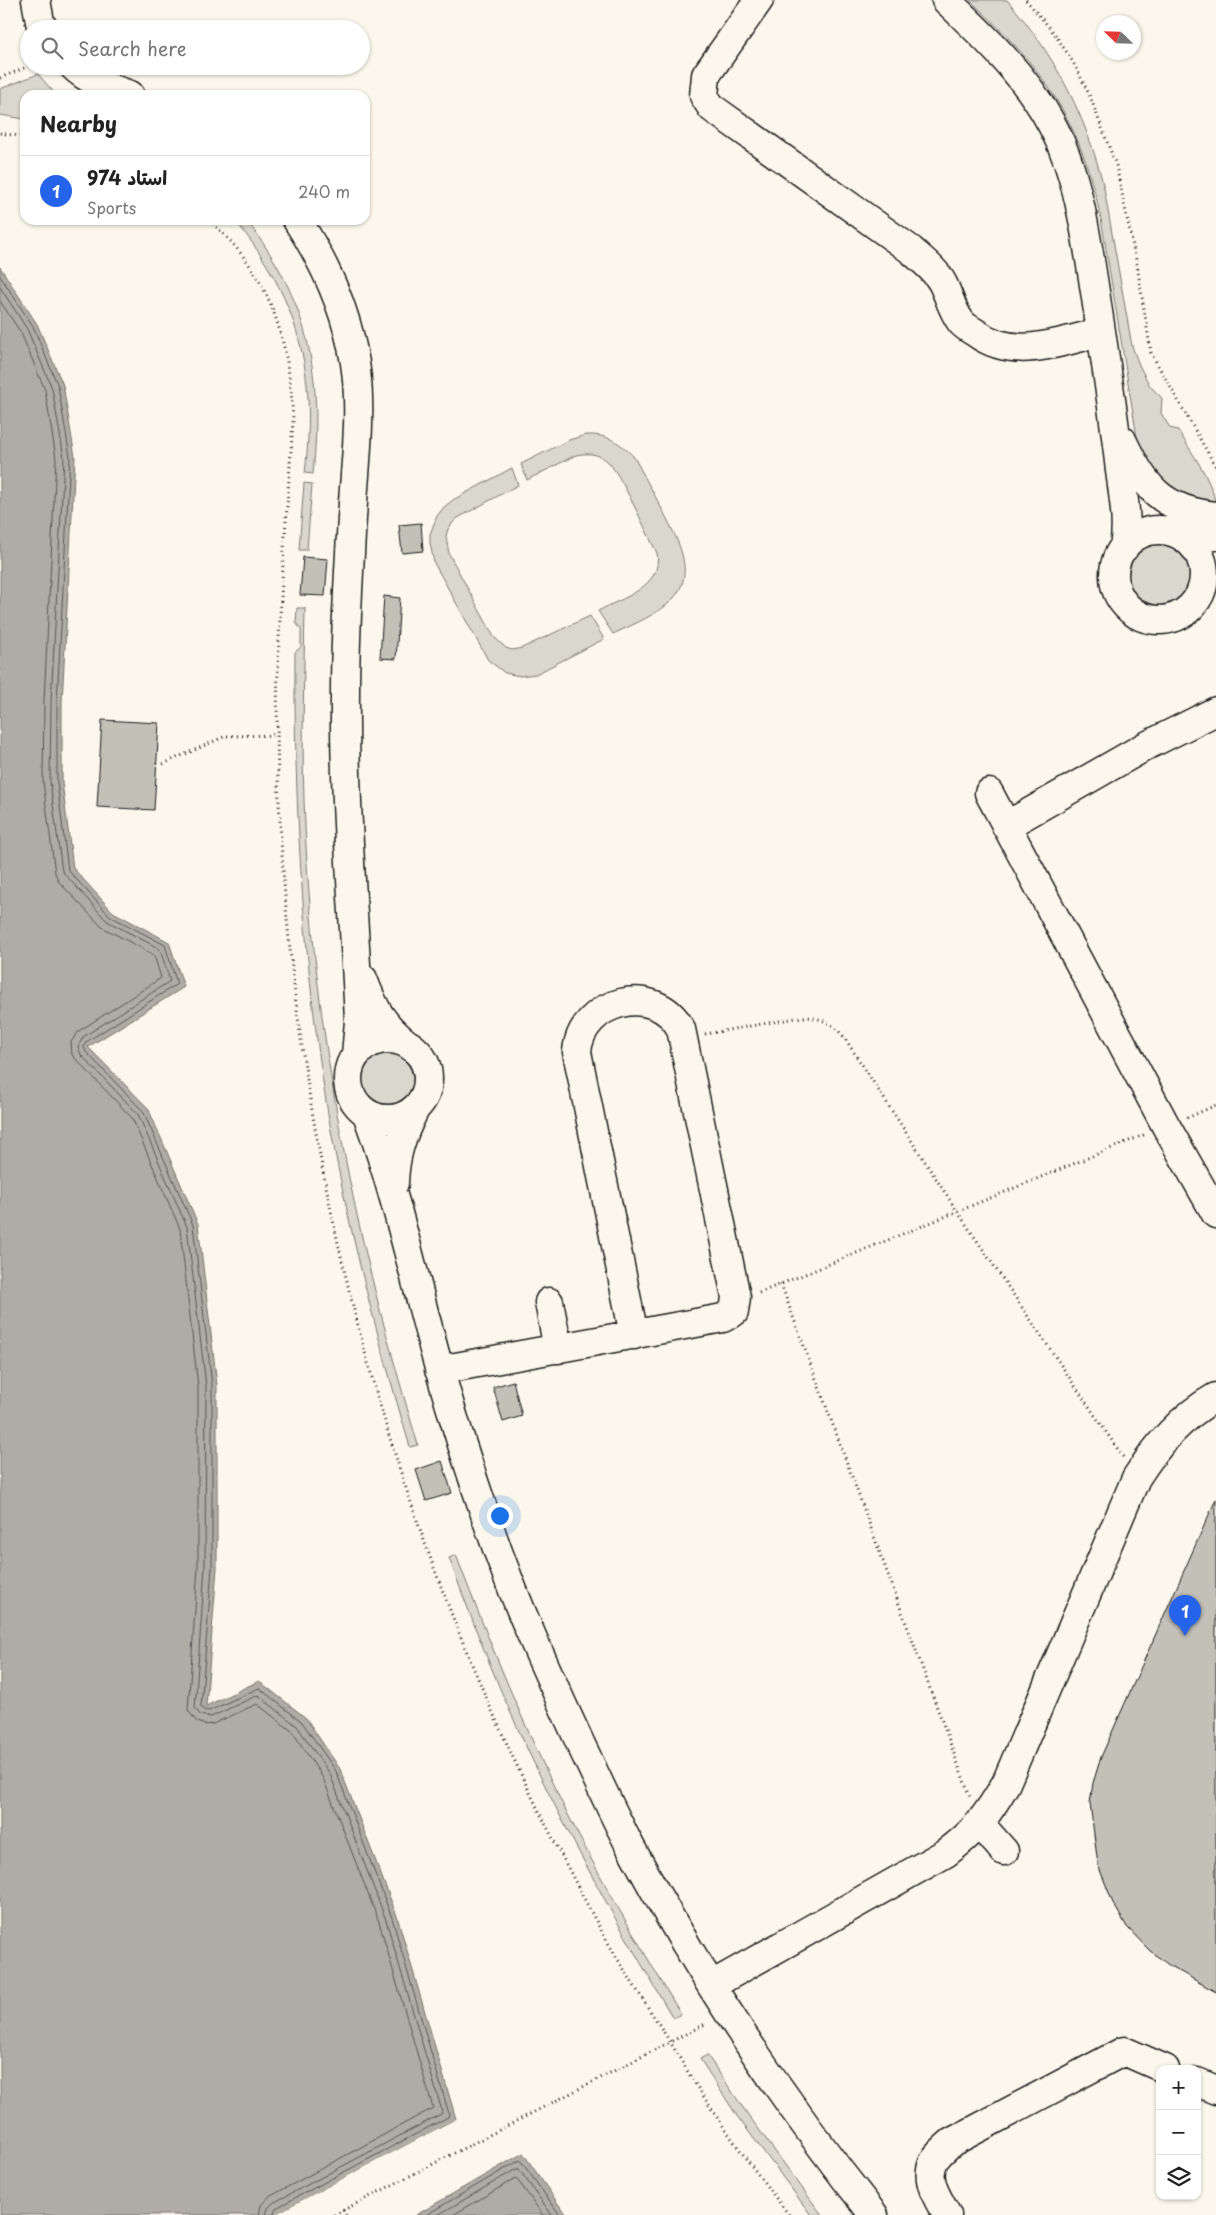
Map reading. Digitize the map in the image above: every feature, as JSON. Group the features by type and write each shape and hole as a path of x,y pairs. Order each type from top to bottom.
{"street":[{"path":"36,0 40,20"},
{"path":"759,0 706,75 704,96 712,108 930,267 942,282 949,302 961,322 982,338 1000,346 1020,349 1047,346 1101,332"},
{"path":"946,0 1028,84 1052,124 1072,176 1088,249 1116,428 1126,511 1124,548 1116,566 1115,586 1121,599 1129,609 1141,616 1154,620 1168,619 1192,606 1210,577 1204,569 1200,556 1193,545 1183,537 1168,531 1152,531 1132,539 1124,548"},
{"path":"85,75 116,90"},
{"path":"300,225 313,244 330,279 345,319 355,364 358,423 347,595 345,732 350,868 360,1021 356,1055 349,1073 350,1093 357,1105 367,1114 379,1119 391,1120 415,1110"},
{"path":"1116,428 1135,467 1150,489 1171,504 1193,513 1216,516"},
{"path":"1183,537 1216,536"},
{"path":"1006,826 1146,746 1216,711"},
{"path":"989,793 1166,1126 1216,1214"},
{"path":"357,964 372,1005 388,1029 416,1050 424,1061 428,1074 428,1087 423,1099 400,1138 395,1164 394,1194"},
{"path":"439,1370 558,1349 634,1335 723,1318 734,1312 736,1298 681,1028 672,1016 657,1006 635,1001 622,1002 598,1013 588,1022 578,1040 579,1063 634,1335"},
{"path":"356,1055 366,1045 379,1040 392,1039 406,1043"},
{"path":"367,1114 394,1194 439,1370 489,1528 538,1653 630,1845 728,2012 830,2160 874,2215"},
{"path":"549,1302 558,1349"},
{"path":"712,1985 946,1853 980,1824 1006,1783 1136,1478 1154,1449 1174,1428 1216,1397"},
{"path":"980,1824 1004,1851"},
{"path":"947,2215 933,2190 932,2169 934,2160 952,2142 1124,2051 1156,2065"},
{"path":"1201,2084 1216,2090"}],"path":[{"path":"1026,0 1073,62 1089,94 1116,165 1137,265 1150,353 1216,467"},
{"path":"0,78 20,70"},
{"path":"0,133 20,136"},
{"path":"163,764 226,736 277,735"},
{"path":"682,1038 802,1017 826,1020 844,1037 957,1212 1136,1478"},
{"path":"736,1298 750,1296 782,1284 1216,1105"},
{"path":"782,1284 980,1824"},
{"path":"334,2215 561,2100 728,2012"},
{"path":"343,2210 346,2215"}],"shaded area":[{"path":"970,0 1007,0 1040,42 1067,88 1088,137 1104,188 1132,346 1150,386 1162,398 1161,413 1170,428 1178,430 1200,466 1210,484 1216,504 1192,499 1168,486 1144,455 1137,437 1101,219 1082,152 1070,124 1038,73 996,25"},
{"path":"39,75 52,90 20,90 20,118 0,115 0,89"},
{"path":"239,225 250,225 267,250 298,309 313,371 316,404 313,474 305,473 308,402 305,369 298,338 288,308 275,279"},
{"path":"586,435 600,436 613,440 634,457 675,536 683,560 684,573 682,585 675,596 652,615 613,634 598,611 639,590 654,575 657,565 657,553 626,489 612,466 603,458 595,455 576,455 527,480 521,464 569,440"},
{"path":"512,468 518,485 456,519 448,529 446,536 449,554 494,637 506,648 512,650 522,648 590,616 604,639 536,674 520,676 505,673 488,660 434,563 430,543 430,534 437,516 444,507 453,500"},
{"path":"304,483 312,484 307,550 299,550"},
{"path":"1152,544 1164,544 1181,553 1188,564 1190,576 1188,588 1181,599 1164,608 1152,608 1140,603 1131,594 1126,582 1126,570 1131,558 1140,549"},
{"path":"297,608 305,608 303,752 305,836 310,909 322,1017 349,1179 359,1224 381,1313 418,1445 410,1447 372,1314 350,1225 332,1135 316,1035 305,926 298,816 295,652 301,647 301,629 296,623"},
{"path":"386,1053 396,1055 405,1061 411,1070 413,1080 411,1090 405,1099 396,1105 386,1107 376,1105 367,1099 361,1090 359,1080 361,1070 367,1061 376,1055"},
{"path":"456,1555 480,1618 547,1773 604,1883 681,2014 673,2018 580,1855 518,1729 486,1654 449,1558"},
{"path":"707,2055 746,2112 822,2215 811,2215 737,2116 700,2059"}],"water":[{"path":"0,267 37,324 63,385 75,457 62,702 62,782 73,868 113,912 169,942 184,987 88,1047 148,1108 198,1224 217,1385 217,1568 206,1706 259,1681 306,1718 340,1769 397,1916 456,2119 274,2215 0,2215"},
{"path":"523,2153 566,2215 416,2215"}],"pier":[{"path":"456,2119 457,2121 279,2215 274,2215"},
{"path":"521,2150 525,2151 414,2215 415,2213"}],"building":[{"path":"421,523 423,551 402,553 399,525"},
{"path":"303,557 328,559 325,596 300,595"},
{"path":"384,596 400,598 396,659 380,658"},
{"path":"102,720 159,723 154,810 97,807"},
{"path":"513,1381 522,1416 503,1422 493,1387"},
{"path":"442,1461 452,1493 426,1501 416,1470"},
{"path":"1216,1499 1216,1992 1170,1966 1149,1950 1127,1927 1113,1903 1098,1865 1090,1803 1093,1783 1101,1757"}],"place":[{"name":"استاد 974","path":"1185,1636"}]}
